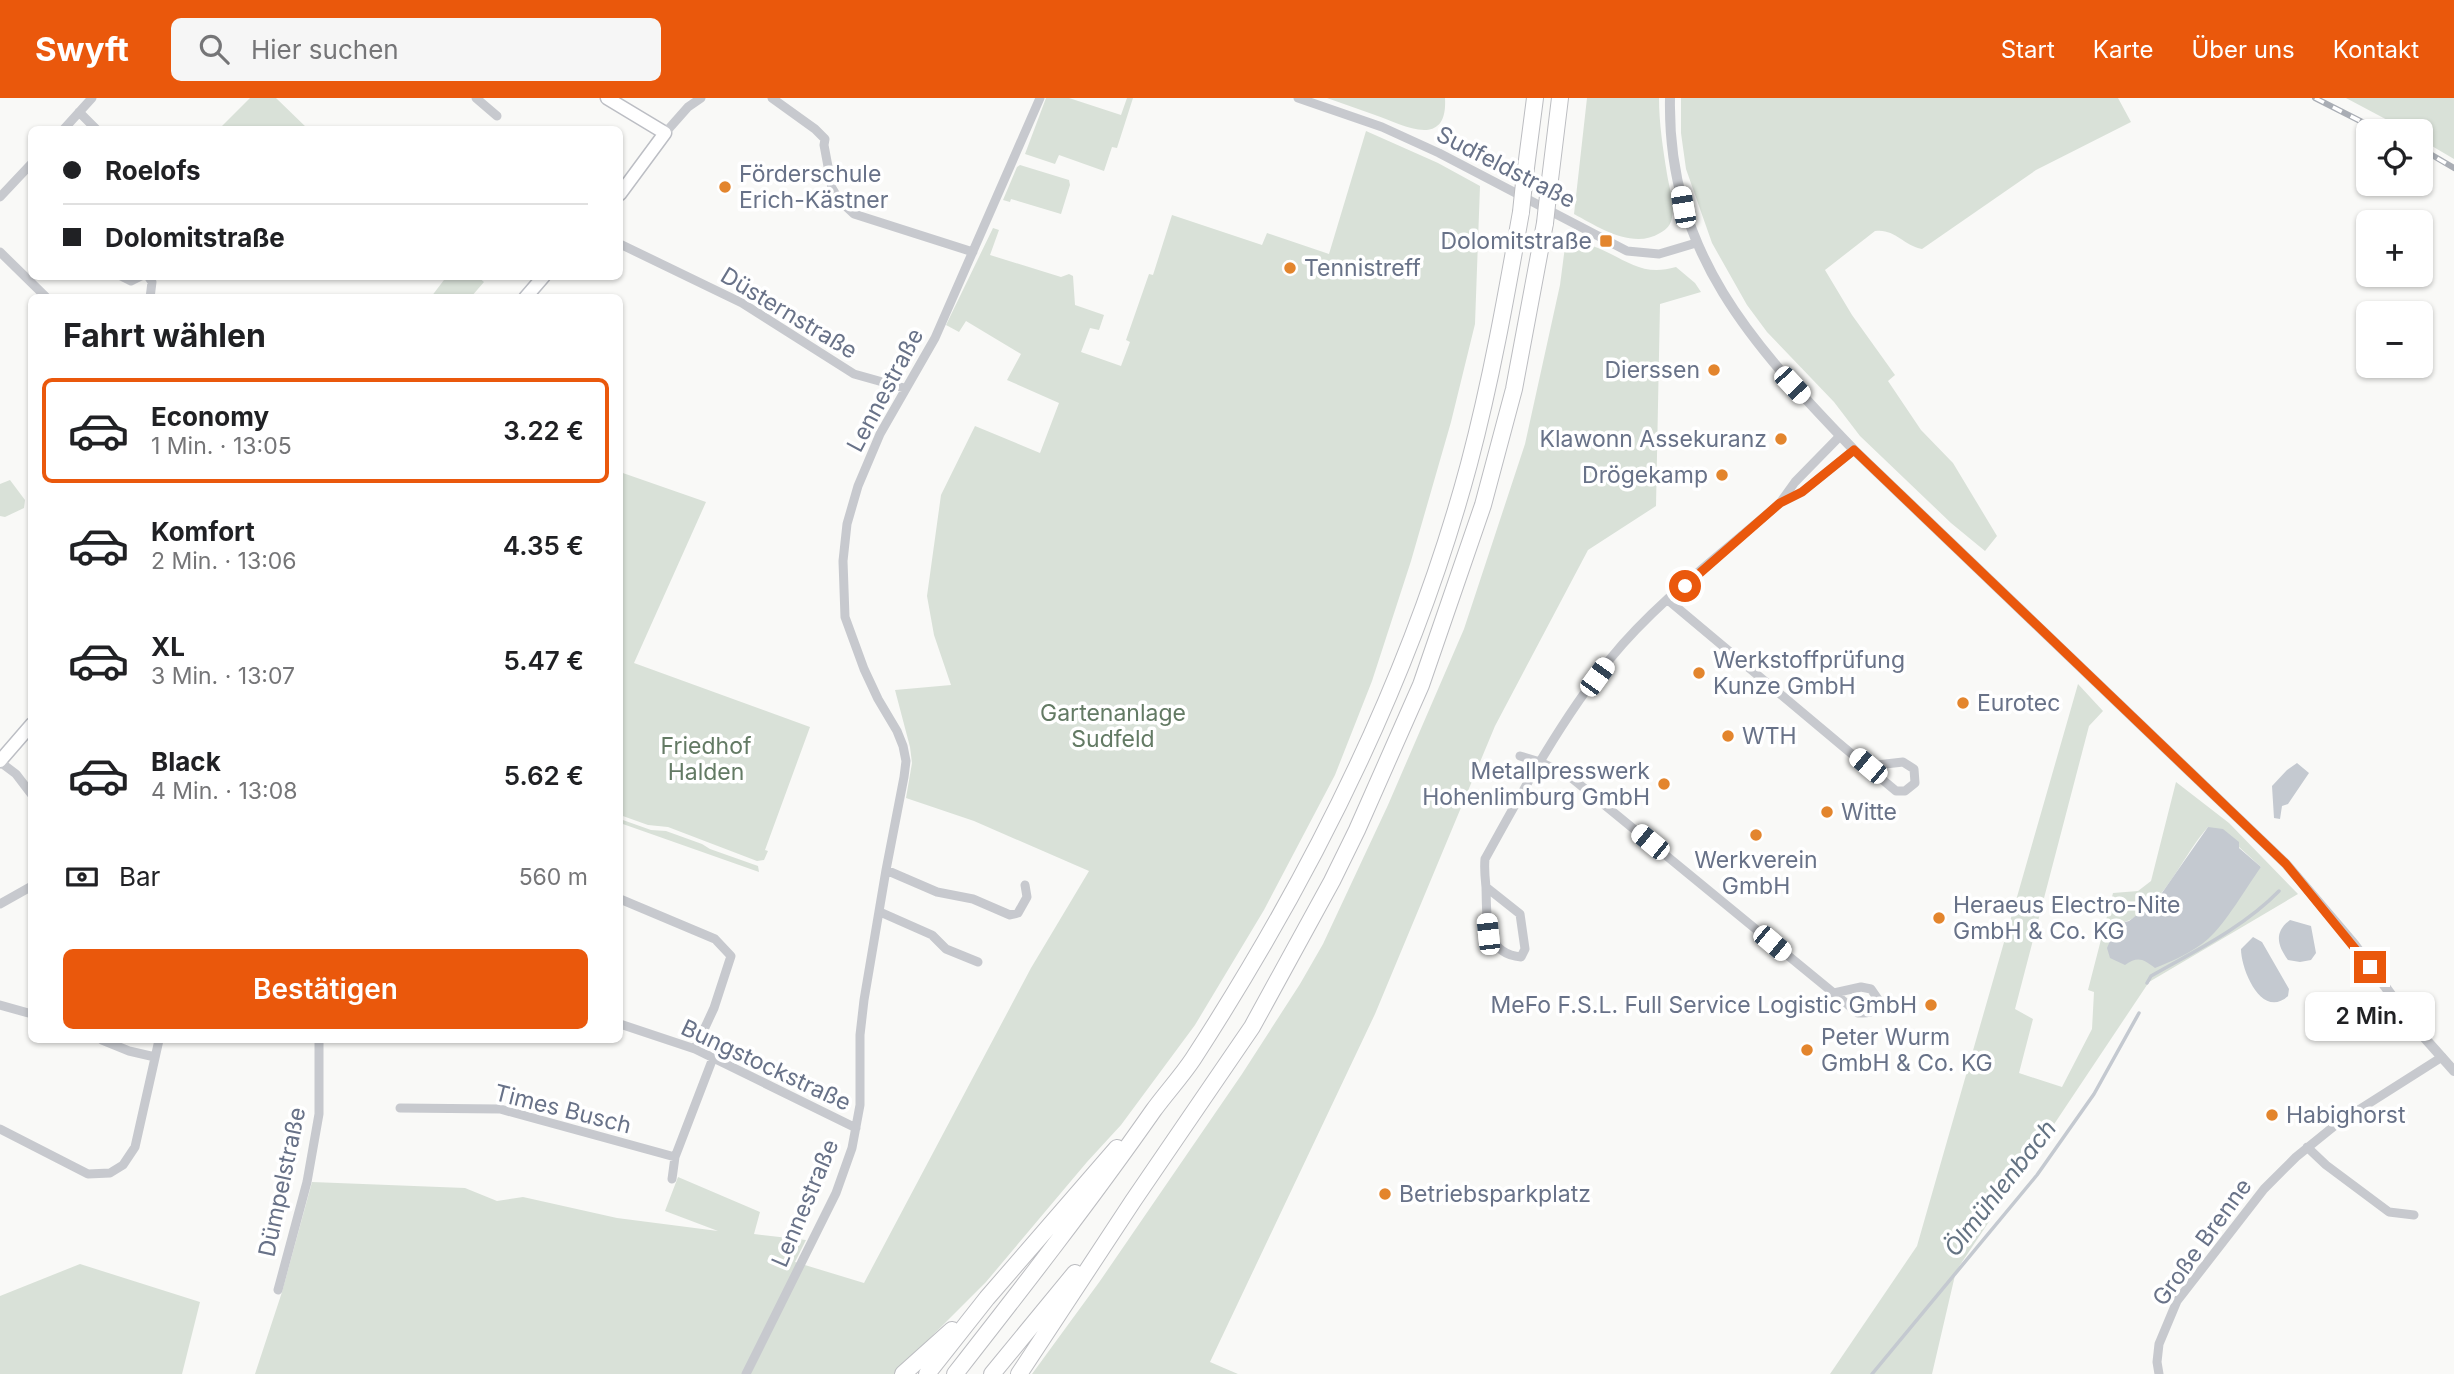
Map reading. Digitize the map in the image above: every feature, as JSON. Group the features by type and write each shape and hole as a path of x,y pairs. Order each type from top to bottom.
{"highway":[{"path":"955,1374 1085,1206 1191,1062 1308,868 1389,699 1419,619 1469,466 1495,359 1521,212 1535,98"},
{"path":"1019,1374 1252,1027 1337,871 1421,685 1467,555 1504,428 1530,310 1545,223 1560,98"},
{"path":"927,1374 987,1298 1089,1178 1158,1104"},
{"path":"992,1374 1133,1201"},
{"path":"903,1374 987,1298"}],"main road":[{"path":"607,98 665,133 623,190"},
{"path":"528,294 540,280"},
{"path":"2,756 28,728"}],"street":[{"path":"67,126 92,98"},
{"path":"476,98 497,116"},
{"path":"665,133 688,107 701,98"},
{"path":"772,98 825,139 830,182 839,201 846,208 864,218 973,252"},
{"name":"Lennestraße","path":"746,1374 848,1164 860,1105 860,1035 906,761 897,731 869,679 845,617 843,550 846,524 880,433 904,388 928,352 1040,98"},
{"name":"Sudfeldstraße","path":"1298,98 1382,127 1439,153 1627,251 1660,254 1696,243"},
{"path":"1670,98 1671,147 1683,207 1696,243 1726,301 1750,335 1792,385 1854,450 2286,864 2354,944 2414,1026 2454,1071"},
{"path":"79,112 93,126"},
{"path":"0,197 28,167"},
{"name":"Düsternstraße","path":"623,245 742,303 853,374 904,388"},
{"path":"0,252 28,279"},
{"path":"29,280 43,294"},
{"path":"1486,887 1520,914 1525,950 1521,957 1512,956 1496,946 1488,934 1486,887 1485,859 1540,762 1576,706 1611,659 1668,600 1780,503 1795,482 1840,436"},
{"path":"1780,503 1802,492 1854,450"},
{"path":"1668,600 1896,791 1905,791 1914,783 1914,769 1903,762 1868,766"},
{"path":"2,756 28,790"},
{"path":"1520,756 1568,775 1858,1013 1877,1010 1881,1002 1871,989 1861,987 1834,993"},
{"path":"886,870 937,892 973,899 1010,915 1018,914 1027,897 1025,885"},
{"path":"0,904 28,888"},
{"path":"623,900 715,939 731,957 710,1018 695,1049"},
{"path":"880,912 932,935 946,949 978,962"},
{"path":"0,1005 28,1013"},
{"name":"Bungstockstraße","path":"623,1025 695,1049 856,1128"},
{"path":"110,1043 155,1057"},
{"path":"0,1129 88,1174 110,1173 123,1166 135,1147 158,1043"},
{"name":"Dümpelstraße","path":"278,1290 307,1182 319,1114 319,1043"},
{"name":"Große Brenne","path":"2159,1374 2159,1344 2177,1301 2264,1189 2338,1123 2442,1057"},
{"path":"672,1179 675,1157 713,1058"},
{"name":"Times Busch","path":"400,1108 500,1109 675,1157"},
{"path":"2308,1147 2326,1165 2389,1212 2414,1214"}],"green space":[{"path":"250,98 276,98 305,126 222,126"},
{"path":"1046,98 1069,98 1121,115 1127,98 1133,98 1117,148 1112,147 1104,171 1059,155 1055,164 1025,154"},
{"path":"1327,98 1445,98 1444,114 1439,124 1431,129 1421,130"},
{"path":"1587,98 1659,98 1673,212 1667,228 1650,238 1616,235 1574,214"},
{"path":"1681,98 2118,98 2131,122 2036,170 1922,249 1888,232 1875,231 1825,270 1852,315 1895,375 1888,381 1921,430 1953,463 1997,536 1985,551 1951,523 1860,436 1834,402 1767,332 1747,305 1712,243 1686,169 1681,133"},
{"path":"2346,98 2454,98 2454,159 2433,147 2433,119 2385,119"},
{"name":"Gartenanlage Sudfeld","path":"1366,131 1438,163 1480,186 1475,324 1451,422 1411,561 1372,681 1335,775 1264,910 1195,1025 1121,1125 986,1282 894,1374 255,1374 282,1292 312,1182 465,1188 497,1201 523,1197 617,1218 718,1231 665,1211 678,1177 760,1212 754,1234 806,1240 795,1262 864,1283 1031,968 1089,871 974,821 906,798 912,763 895,690 951,685 934,635 927,596 941,495 975,426 1040,453 1059,403 1007,380 1021,354 966,321 959,332 946,325 993,228 999,230 990,255 1061,277 1069,274 1073,276 1075,305 1104,315 1099,330 1090,328 1081,352 1121,366 1130,342 1126,340 1149,274 1153,275 1172,215 1262,245 1267,233 1329,254"},
{"path":"1020,165 1069,180 1070,185 1061,214 1011,199 1010,202 1003,200"},
{"path":"1566,239 1598,248 1644,269 1664,270 1676,267 1695,283 1701,292 1660,304 1656,506 1588,550 1495,726 1375,1014 1210,1362 1238,1374 1032,1374 1100,1281 1242,1074 1323,944 1388,805 1464,629 1525,444 1560,285"},
{"path":"444,280 484,282 474,294 433,294"},
{"name":"Friedhof Halden","path":"623,473 706,502 634,663 810,727 765,850 768,851 764,860 757,861 668,827 648,825 623,816"},
{"path":"10,480 25,500 24,508 5,517 0,516 0,484"},
{"path":"2078,684 2103,711 2089,726 2015,1009 2033,1019 2019,1073 2062,1087 2092,1029 2094,992 2088,990 2113,893 2138,891 2151,881 2176,782 2229,823 2298,894 2149,982 1956,1271 1932,1374 1830,1374 1917,1246","holes":["2208,827 2239,847 2261,867 2143,959 2134,959 2122,923 2136,917 2160,895"]},
{"path":"623,820 702,844 758,866 759,872 623,824"},
{"path":"80,1264 200,1302 182,1374 0,1374 0,1296"}],"shaded area":[{"path":"2297,763 2309,773 2288,804 2282,806 2280,819 2274,818 2272,786"},
{"path":"2208,827 2223,829 2239,842 2239,848 2261,867 2229,915 2202,944 2155,968 2140,960 2133,960 2125,965 2110,958 2107,948 2113,934 2122,923 2129,921 2157,900"},
{"path":"2290,920 2311,926 2316,953 2311,960 2288,960 2281,949 2279,934"},
{"path":"2253,937 2262,942 2289,989 2288,996 2279,1002 2270,1002 2262,997 2245,969 2241,949"}],"waterway":[{"name":"Ölmühlenbach","path":"2147,983 2151,976 2235,927 2279,891"},
{"name":"Ölmühlenbach","path":"1872,1374 2037,1175 2094,1094 2139,1013"}],"railway":[{"path":"2315,98 2356,119"},
{"path":"2433,156 2454,168"}],"place":[{"name":"Förderschule Erich-Kästner","path":"725,187"},
{"name":"Dolomitstraße","path":"1606,241"},
{"name":"Tennistreff","path":"1290,268"},
{"name":"Dierssen","path":"1714,370"},
{"name":"Klawonn Assekuranz","path":"1781,439"},
{"name":"Drögekamp","path":"1722,475"},
{"name":"Werkstoffprüfung Kunze GmbH","path":"1699,673"},
{"name":"Eurotec","path":"1963,703"},
{"name":"WTH","path":"1728,736"},
{"name":"Metallpresswerk Hohenlimburg GmbH","path":"1664,784"},
{"name":"Witte","path":"1827,812"},
{"name":"Werkverein GmbH","path":"1756,835"},
{"name":"Heraeus Electro-Nite GmbH & Co. KG","path":"1939,918"},
{"name":"MeFo F.S.L. Full Service Logistic GmbH","path":"1931,1005"},
{"name":"Peter Wurm GmbH & Co. KG","path":"1807,1050"},
{"name":"Habighorst","path":"2272,1115"},
{"name":"Betriebsparkplatz","path":"1385,1194"}],"route":[{"path":"1685,586 1780,503 1802,492 1854,450 2286,864 2354,944 2370,967"}]}
